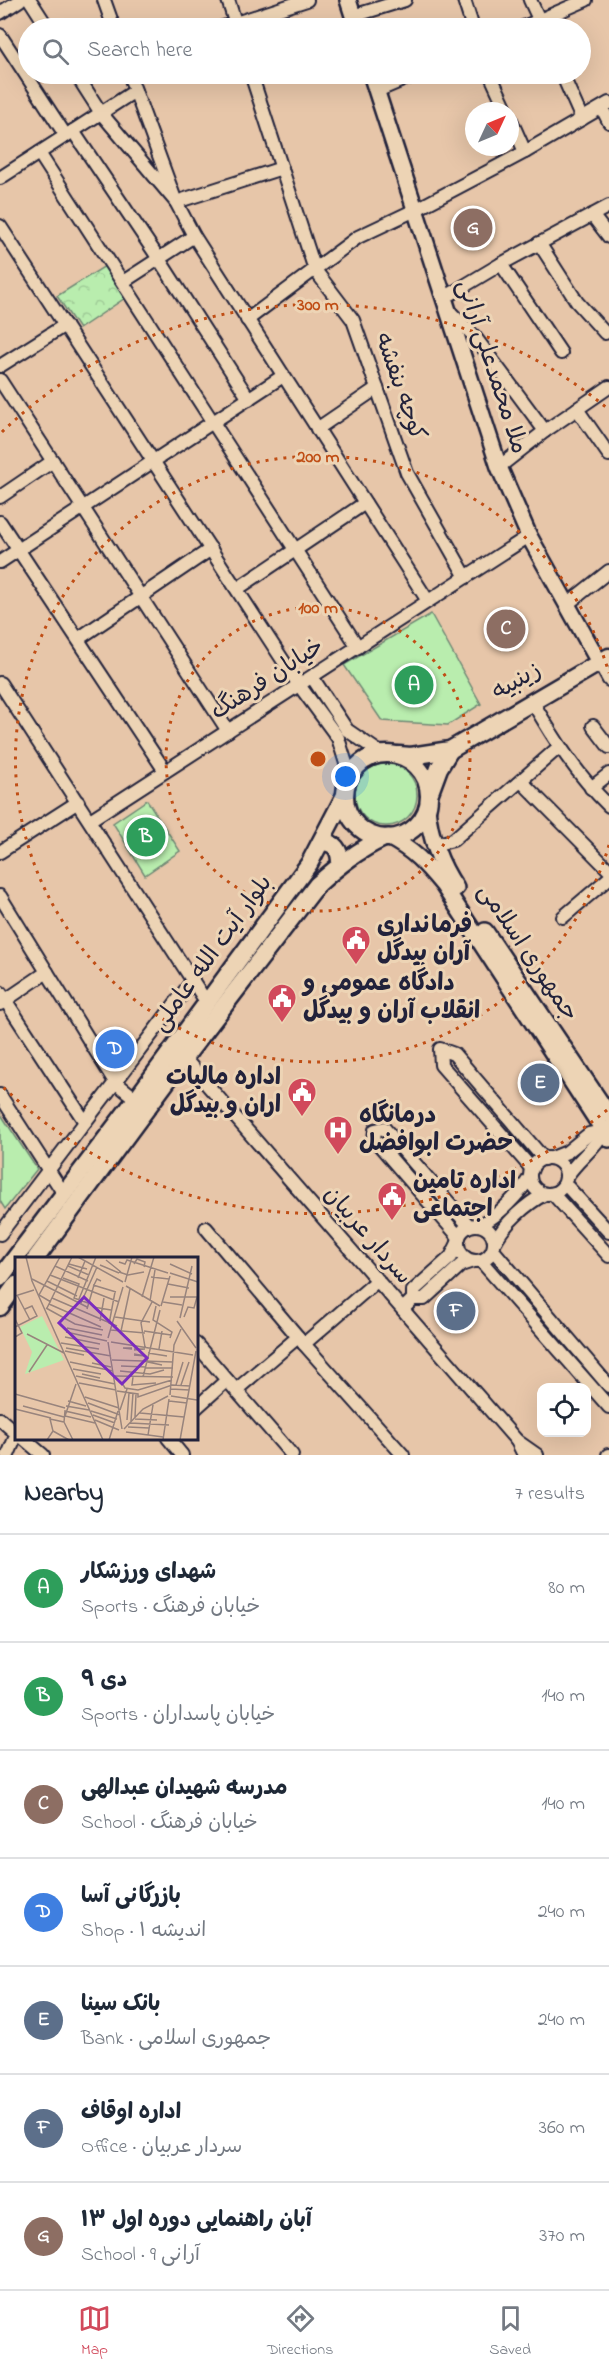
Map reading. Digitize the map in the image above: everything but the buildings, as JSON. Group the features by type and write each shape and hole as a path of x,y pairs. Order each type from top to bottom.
{"main road":[{"name":"زینبیه","path":"388,754 411,756 450,750 604,659"},
{"path":"428,802 427,784 422,773 405,758 388,754 361,763 350,776 345,795 346,806 351,818 359,827 370,834 386,838 399,836 412,830 422,819 428,802 439,768 450,750"},
{"name":"بلوار آیت‌ الله عاملی","path":"16,1257 309,864 345,795"},
{"name":"بلوار آیت‌ الله عاملی","path":"37,1257 184,1058 317,885 340,863 363,848 386,838"},
{"path":"321,842 328,842 337,847 340,863"},
{"name":"بلوار آیت‌ الله عاملی","path":"0,1278 15,1258"},
{"path":"0,1307 15,1286"}],"street":[{"path":"0,13 20,0"},
{"path":"30,0 42,18"},
{"path":"104,0 110,18"},
{"path":"228,0 234,18"},
{"path":"258,18 306,0"},
{"path":"348,0 354,18"},
{"path":"364,18 405,0"},
{"path":"464,0 470,18"},
{"path":"530,0 538,18"},
{"path":"552,18 586,0"},
{"path":"0,35 18,61"},
{"path":"34,84 159,259 249,399"},
{"path":"82,84 101,113 176,202"},
{"path":"133,84 176,202 194,237 428,601"},
{"name":"کوچه بنفشه","path":"254,84 315,270 353,320 407,473 466,577"},
{"name":"ملا محمدعلی آرانی","path":"375,84 499,467 529,536 566,605 604,659"},
{"path":"377,91 393,84"},
{"path":"495,84 503,102"},
{"path":"566,84 582,119"},
{"path":"0,177 135,91"},
{"path":"247,320 358,237 525,152 605,105 609,122"},
{"path":"519,138 525,152"},
{"path":"39,153 358,647"},
{"path":"176,202 282,168"},
{"path":"545,431 475,337 446,304 501,264 609,206"},
{"path":"592,215 609,237"},
{"path":"0,226 299,685 338,738 350,776"},
{"path":"123,282 194,237"},
{"path":"539,243 577,302 605,333"},
{"path":"501,264 561,352"},
{"path":"0,366 64,325"},
{"path":"0,562 284,376"},
{"path":"0,380 228,731"},
{"path":"317,429 377,388"},
{"path":"499,467 545,431 608,390"},
{"path":"577,409 609,455"},
{"path":"0,497 53,461"},
{"path":"237,589 365,503"},
{"path":"0,522 165,771"},
{"name":"خیابان فرهنگ","path":"90,820 529,536"},
{"path":"78,639 211,549"},
{"path":"566,605 609,571"},
{"path":"604,659 609,680"},
{"path":"312,676 346,730 388,754"},
{"path":"0,683 207,1003"},
{"path":"531,701 559,747 591,788 609,806"},
{"path":"592,726 609,747"},
{"path":"433,845 453,840 559,747"},
{"path":"591,788 609,774"},
{"path":"521,781 609,870"},
{"path":"0,852 78,802"},
{"name":"جمهوری اسلامی","path":"428,802 433,845 446,873 609,1115"},
{"name":"جمهوری اسلامی","path":"386,838 406,847 421,859 443,885 607,1132"},
{"path":"563,917 609,878"},
{"path":"0,896 115,1082 136,1099"},
{"path":"47,972 2,999 85,1122"},
{"path":"0,1234 193,981"},
{"path":"609,1232 566,1180 562,1164 548,1159 454,1054 440,1049 441,1065 531,1173 535,1188 549,1194 609,1256"},
{"name":"سردار عربیان","path":"184,1058 517,1441"},
{"path":"0,1095 64,1194"},
{"path":"609,1386 494,1246 490,1231 475,1225 384,1128 375,1130 374,1139 458,1240 463,1255 477,1261 609,1407"},
{"path":"403,1309 413,1299 413,1291 451,1257 458,1240 475,1225 489,1221 525,1185 531,1173 548,1159 567,1152 589,1134 607,1132"},
{"path":"413,1299 424,1299 461,1265 477,1261 494,1246 500,1232 536,1198 558,1192 576,1162 607,1132"},
{"path":"206,1228 301,1341 403,1455"},
{"path":"236,1390 378,1280"},
{"path":"198,1346 292,1455"},
{"path":"198,1406 228,1380"},
{"path":"0,1419 15,1433"},
{"path":"8,1455 15,1437"},
{"path":"25,1440 43,1455"},
{"path":"170,1440 182,1455"},
{"path":"517,1441 524,1455"},
{"path":"517,1441 537,1455"}],"green space":[{"path":"105,266 125,298 79,329 57,296"},
{"path":"431,614 481,704 448,725 382,721 344,665"},
{"path":"386,764 398,766 408,773 415,783 417,795 415,807 408,817 398,824 386,826 374,824 364,817 357,807 355,795 357,783 364,773 374,766"},
{"path":"147,800 180,851 145,875 113,823"},
{"path":"0,1113 37,1169 5,1209 0,1201"}],"place":[{"name":"۱۳ آبان راهنمایی دوره اول","path":"473,228"},
{"name":"مدرسه شهیدان عبدالهی","path":"506,629"},
{"name":"شهدای ورزشکار","path":"414,685"},
{"name":"۹ دی","path":"146,837"},
{"name":"فرمانداری آران بیدگل","path":"356,966"},
{"name":"دادگاه عمومی و انقلاب آران و بیدگل","path":"282,1024"},
{"name":"بازرگانی آسا","path":"115,1049"},
{"name":"بانک سینا","path":"540,1083"},
{"name":"اداره مالیات اران و بیدگل","path":"302,1118"},
{"name":"درمانگاه حضرت ابوافضل","path":"338,1156"},
{"name":"اداره تامین اجتماعی","path":"392,1222"},
{"name":"اداره اوقاف","path":"456,1311"}]}
